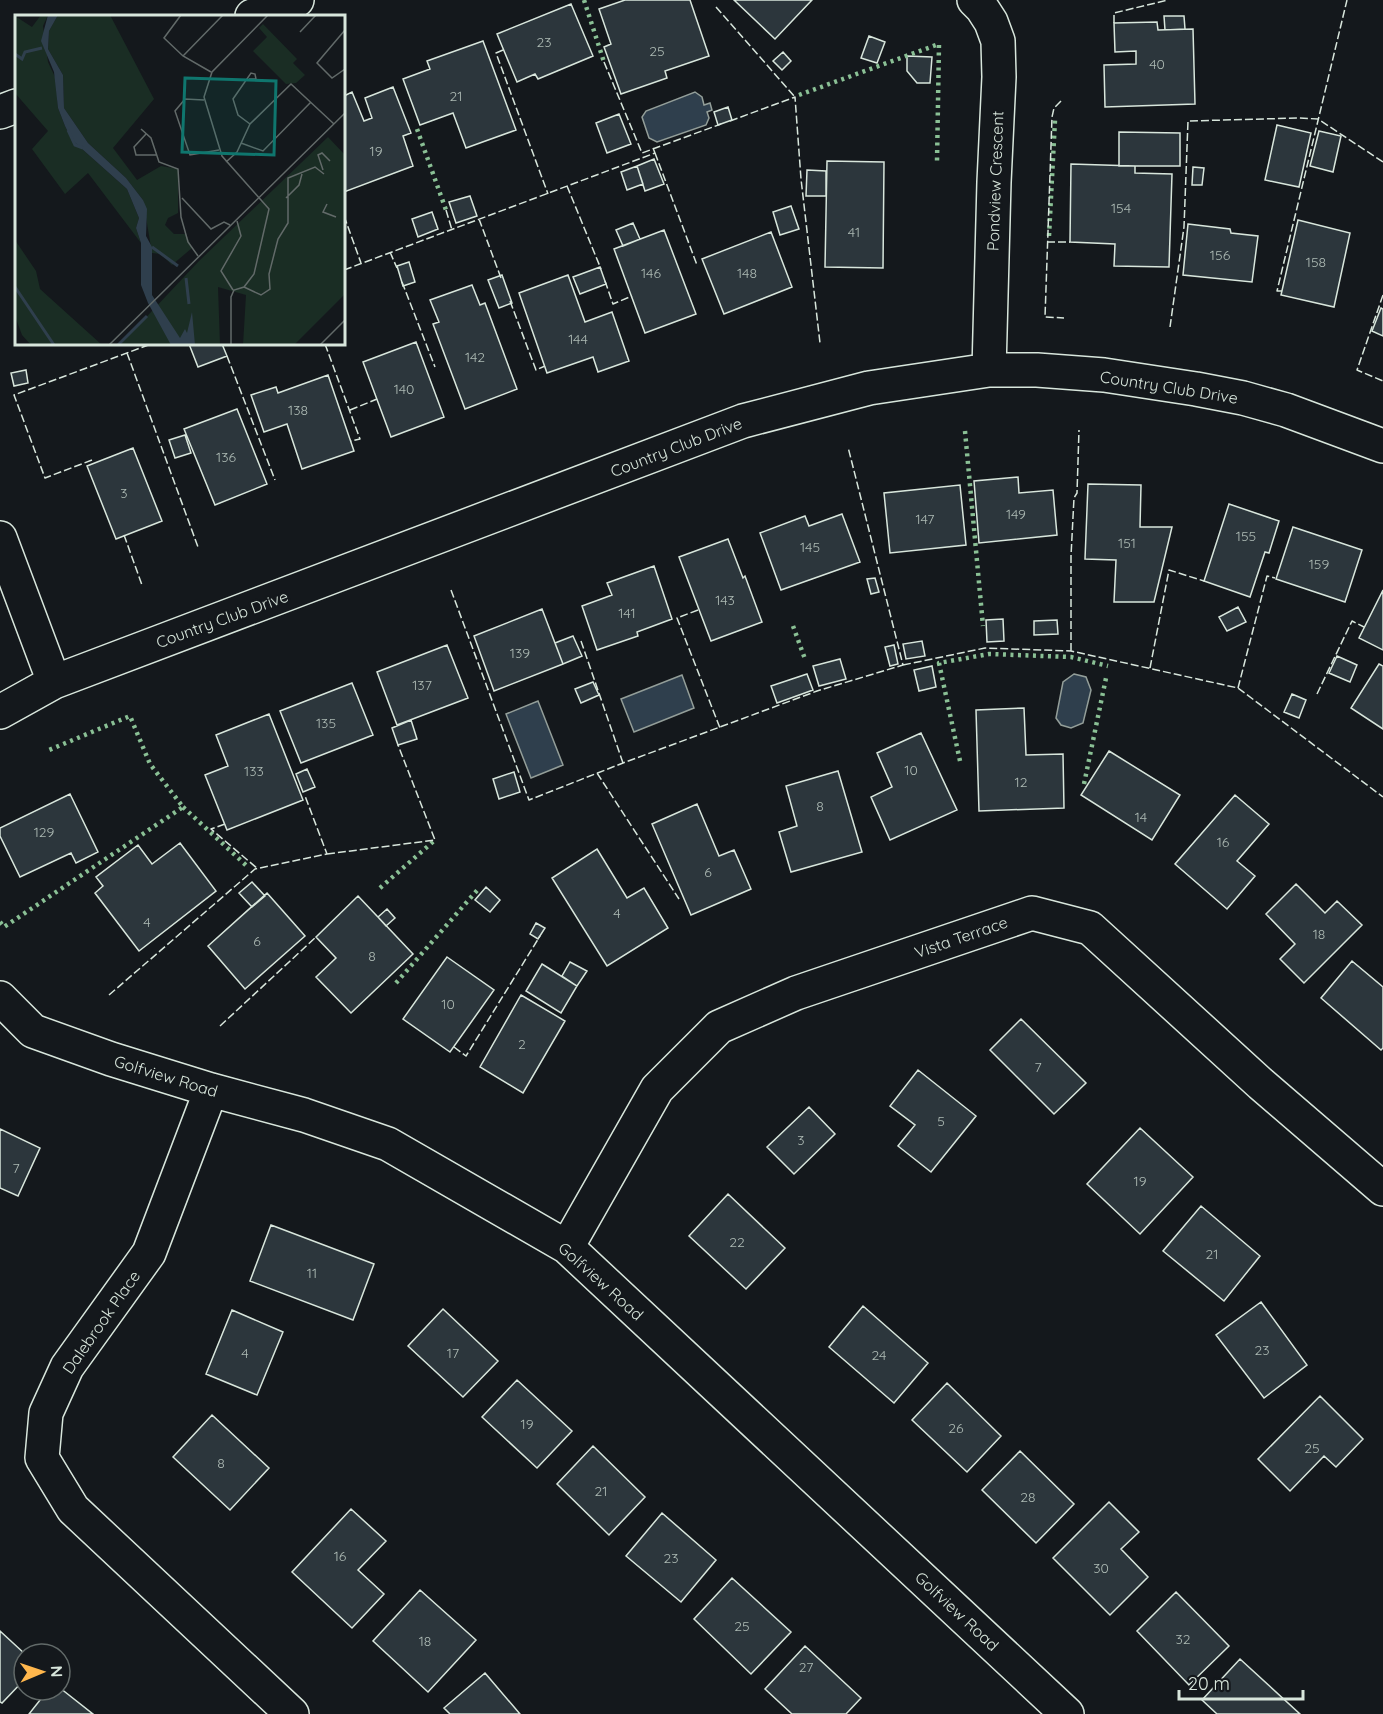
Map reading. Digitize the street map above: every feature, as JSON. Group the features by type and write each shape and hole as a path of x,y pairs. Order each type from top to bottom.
{"street":[{"path":"255,15 297,0"},
{"name":"Pondview Crescent","path":"974,0 991,22 998,41 999,77 989,370"},
{"path":"0,112 15,106"},
{"name":"Country Club Drive","path":"0,712 54,682 743,421 869,388 989,370 1037,369 1104,375 1243,398 1287,410 1383,446"},
{"path":"0,538 54,682"},
{"name":"Vista Terrace","path":"567,1247 657,1089 719,1027 796,993 1032,913 1090,928 1261,1084 1383,1189"},
{"name":"Golfview Road","path":"0,998 33,1031 111,1059 211,1090 304,1115 388,1144 567,1247 1067,1714"},
{"name":"Dalebrook Place","path":"211,1090 149,1253 67,1367 46,1413 42,1458 73,1509 292,1714"}],"water":[{"path":"695,92 702,97 704,105 710,103 712,110 707,112 709,118 706,125 657,142 649,138 642,117 646,111"},
{"path":"1074,674 1086,677 1091,690 1083,723 1071,728 1061,725 1056,718 1063,682"},
{"path":"682,675 694,708 634,732 621,699"},
{"path":"538,701 563,765 531,778 506,714"}],"building":[{"path":"625,0 690,0 709,56 665,71 667,78 621,94 604,47 611,44 599,9"},
{"path":"734,0 812,0 775,39"},
{"path":"571,4 593,56 538,79 535,74 517,82 497,34"},
{"path":"1164,16 1184,16 1185,29 1165,30"},
{"path":"1157,22 1158,30 1193,29 1195,104 1105,107 1104,65 1136,64 1136,51 1115,52 1114,23"},
{"path":"869,36 885,42 877,63 861,58"},
{"path":"483,41 516,130 466,148 453,113 420,125 403,79 430,69 427,61"},
{"path":"783,52 791,61 782,70 773,61"},
{"path":"907,56 932,57 930,83 917,83 907,71"},
{"path":"393,87 411,133 403,136 413,166 345,192 345,96 352,92 364,121 372,118 365,98"},
{"path":"728,107 732,120 718,125 714,112"},
{"path":"619,114 631,144 607,153 596,123"},
{"path":"1277,125 1311,133 1299,187 1265,180"},
{"path":"1319,131 1341,136 1333,172 1310,166"},
{"path":"1119,132 1180,133 1180,166 1119,166"},
{"path":"654,159 664,184 645,191 637,166"},
{"path":"827,161 884,162 883,268 825,267"},
{"path":"1071,164 1135,166 1135,173 1172,174 1169,267 1114,266 1115,244 1070,242"},
{"path":"637,166 643,184 627,190 621,172"},
{"path":"1193,167 1204,168 1202,185 1192,185"},
{"path":"807,170 826,171 826,196 806,196"},
{"path":"470,196 477,216 456,223 449,202"},
{"path":"791,206 799,229 780,235 773,212"},
{"path":"432,212 438,229 418,237 412,219"},
{"path":"1298,220 1350,233 1334,307 1281,295"},
{"path":"633,223 640,239 623,246 616,230"},
{"path":"1188,224 1230,229 1231,233 1258,236 1252,282 1183,275"},
{"path":"664,230 696,314 645,333 614,249"},
{"path":"771,232 792,287 724,314 702,259"},
{"path":"409,262 415,282 403,286 397,266"},
{"path":"600,267 606,284 580,294 573,277"},
{"path":"502,275 512,303 499,308 488,280"},
{"path":"568,275 585,322 612,312 629,361 598,372 593,357 547,373 519,293"},
{"path":"472,285 480,305 485,303 517,389 465,409 433,324 439,322 430,300"},
{"path":"1381,308 1383,309 1383,336 1372,331"},
{"path":"416,342 444,417 391,437 363,362"},
{"path":"189,345 222,345 227,356 198,367"},
{"path":"26,370 28,383 14,386 11,373"},
{"path":"328,375 354,451 302,469 287,424 264,432 251,395 276,387 278,393"},
{"path":"237,409 267,484 215,505 184,429"},
{"path":"185,435 191,453 175,458 169,440"},
{"path":"133,448 162,521 116,539 87,466"},
{"path":"1018,477 1019,493 1053,490 1057,535 979,543 974,481"},
{"path":"1088,484 1141,485 1140,527 1172,527 1154,602 1114,602 1116,560 1085,559"},
{"path":"960,485 966,545 890,553 884,493"},
{"path":"1229,504 1279,521 1269,553 1265,552 1250,597 1204,581"},
{"path":"842,514 860,562 781,590 760,533 805,516 809,526"},
{"path":"1293,527 1362,550 1345,602 1276,579"},
{"path":"728,539 762,622 711,641 679,557"},
{"path":"654,566 672,619 637,632 638,636 597,650 582,606 612,595 607,583"},
{"path":"875,578 879,592 871,594 867,579"},
{"path":"1383,590 1383,650 1359,638"},
{"path":"1238,607 1246,622 1227,631 1219,617"},
{"path":"542,609 563,664 494,691 474,636"},
{"path":"1003,619 1004,641 987,642 986,620"},
{"path":"1057,620 1058,634 1034,635 1034,621"},
{"path":"573,636 582,656 563,664 555,643"},
{"path":"922,641 925,656 906,659 903,644"},
{"path":"447,645 468,698 397,725 377,672"},
{"path":"894,645 898,664 890,666 885,647"},
{"path":"1337,656 1357,665 1350,682 1329,673"},
{"path":"840,659 846,679 819,686 813,666"},
{"path":"1379,664 1383,666 1383,729 1351,708"},
{"path":"932,666 936,687 919,691 914,670"},
{"path":"807,674 813,690 777,703 771,686"},
{"path":"593,682 599,695 581,703 575,689"},
{"path":"352,683 373,735 301,763 280,711"},
{"path":"1292,694 1306,700 1299,718 1284,712"},
{"path":"1024,708 1026,755 1063,754 1064,808 979,811 976,710"},
{"path":"269,714 303,800 227,830 205,775 228,766 216,735"},
{"path":"411,720 417,739 398,745 392,728"},
{"path":"921,733 957,810 890,840 871,797 892,787 877,753"},
{"path":"1109,751 1180,795 1152,840 1081,795"},
{"path":"307,769 315,787 303,792 296,774"},
{"path":"838,771 862,852 791,872 779,832 797,826 786,786"},
{"path":"514,772 520,792 499,799 493,779"},
{"path":"70,794 98,852 76,863 71,853 20,877 0,836 0,828"},
{"path":"1235,795 1269,824 1237,861 1255,876 1227,909 1175,864"},
{"path":"697,804 719,856 734,850 751,889 691,915 652,824"},
{"path":"180,843 216,891 139,951 95,893 103,886 96,877 138,845 152,864"},
{"path":"597,849 627,898 644,888 668,928 607,966 552,878"},
{"path":"252,882 265,896 252,907 239,893"},
{"path":"1296,884 1325,913 1337,901 1362,925 1304,983 1280,959 1295,944 1266,914"},
{"path":"486,887 500,900 490,912 475,900"},
{"path":"267,893 305,936 245,989 208,946"},
{"path":"358,896 413,954 351,1013 316,977 336,958 316,937"},
{"path":"387,909 395,918 386,926 378,917"},
{"path":"536,923 545,928 538,939 530,934"},
{"path":"447,957 494,990 450,1052 403,1019"},
{"path":"1352,961 1383,987 1383,1048 1381,1050 1321,998"},
{"path":"570,962 587,971 577,986 562,976"},
{"path":"542,964 577,986 561,1013 526,991"},
{"path":"521,995 565,1021 523,1093 480,1067"},
{"path":"1021,1019 1086,1083 1054,1114 990,1050"},
{"path":"918,1070 976,1116 931,1172 898,1146 915,1125 890,1106"},
{"path":"809,1107 835,1134 794,1174 767,1147"},
{"path":"1140,1128 1193,1177 1140,1234 1087,1184"},
{"path":"0,1129 40,1148 18,1196 0,1188"},
{"path":"728,1194 785,1248 746,1289 689,1236"},
{"path":"1201,1206 1260,1256 1224,1301 1163,1251"},
{"path":"271,1225 374,1264 353,1320 250,1281"},
{"path":"1261,1302 1307,1365 1264,1398 1216,1335"},
{"path":"863,1306 928,1363 894,1403 829,1347"},
{"path":"443,1309 498,1361 463,1397 408,1346"},
{"path":"232,1310 283,1332 257,1395 206,1374"},
{"path":"517,1380 572,1431 537,1468 482,1417"},
{"path":"947,1383 1001,1436 967,1472 912,1420"},
{"path":"1320,1396 1363,1439 1336,1467 1324,1456 1290,1491 1258,1459"},
{"path":"212,1415 269,1468 230,1510 173,1457"},
{"path":"593,1446 645,1497 609,1535 557,1484"},
{"path":"1020,1451 1074,1504 1036,1543 982,1490"},
{"path":"1109,1502 1139,1532 1121,1549 1148,1577 1110,1615 1053,1558"},
{"path":"351,1509 386,1541 358,1570 384,1594 352,1628 292,1572"},
{"path":"662,1513 716,1560 681,1602 626,1556"},
{"path":"732,1578 791,1632 751,1674 694,1619"},
{"path":"420,1590 476,1640 428,1692 373,1641"},
{"path":"1176,1592 1229,1646 1189,1685 1137,1631"},
{"path":"0,1631 12,1642 12,1693 2,1703 0,1702"},
{"path":"805,1646 861,1698 846,1714 792,1714 765,1689"},
{"path":"1240,1659 1300,1714 1217,1714 1202,1700"},
{"path":"485,1673 520,1714 450,1714 444,1708"},
{"path":"72,1697 93,1714 29,1714 38,1702 72,1702"}],"hedge":[{"path":"584,0 604,62"},
{"path":"799,95 939,44 937,162"},
{"path":"1049,236 1055,120"},
{"path":"417,129 446,210"},
{"path":"965,431 983,626"},
{"path":"793,626 805,659"},
{"path":"960,761 939,663 989,654 1071,657 1108,666"},
{"path":"1084,784 1106,678"},
{"path":"0,922 4,927 183,807 150,764 130,716 49,750"},
{"path":"183,807 249,868"},
{"path":"380,888 435,840"},
{"path":"396,983 480,887"}],"fence":[{"path":"1114,23 1114,13 1168,0"},
{"path":"1282,291 1277,291 1347,0"},
{"path":"716,7 795,97"},
{"path":"503,50 496,53 548,194"},
{"path":"604,62 642,153 721,124"},
{"path":"730,121 795,97 801,179 820,343"},
{"path":"1061,101 1054,108 1052,117 1045,317 1064,318"},
{"path":"1170,327 1184,227 1188,121 1318,119 1383,162"},
{"path":"345,270 655,153 653,148"},
{"path":"655,153 697,265"},
{"path":"567,186 601,269"},
{"path":"446,210 452,230"},
{"path":"345,219 361,263"},
{"path":"479,219 501,278"},
{"path":"1047,242 1070,242"},
{"path":"390,252 397,268"},
{"path":"605,281 613,304 632,296"},
{"path":"402,282 435,367"},
{"path":"1383,295 1357,370 1383,381"},
{"path":"510,301 536,370 545,366"},
{"path":"92,460 45,478 14,395 148,345"},
{"path":"325,345 360,439 351,441"},
{"path":"127,353 198,547"},
{"path":"227,356 275,480"},
{"path":"350,410 377,399"},
{"path":"1071,651 1071,556 1074,498 1077,493 1079,430"},
{"path":"451,590 529,800 817,691 903,665 848,447"},
{"path":"124,535 142,585"},
{"path":"1150,668 1169,570 1204,581"},
{"path":"1238,688 1267,576 1275,578"},
{"path":"698,610 677,618 720,728"},
{"path":"1317,694 1352,621 1364,627"},
{"path":"581,641 623,763"},
{"path":"903,665 985,648 1071,651 1238,688 1383,797"},
{"path":"327,854 435,840 398,745"},
{"path":"597,773 679,899"},
{"path":"109,995 255,869 327,854 305,796"},
{"path":"225,824 211,829 258,869"},
{"path":"454,1047 466,1056 540,936"},
{"path":"220,1026 316,937"}]}
